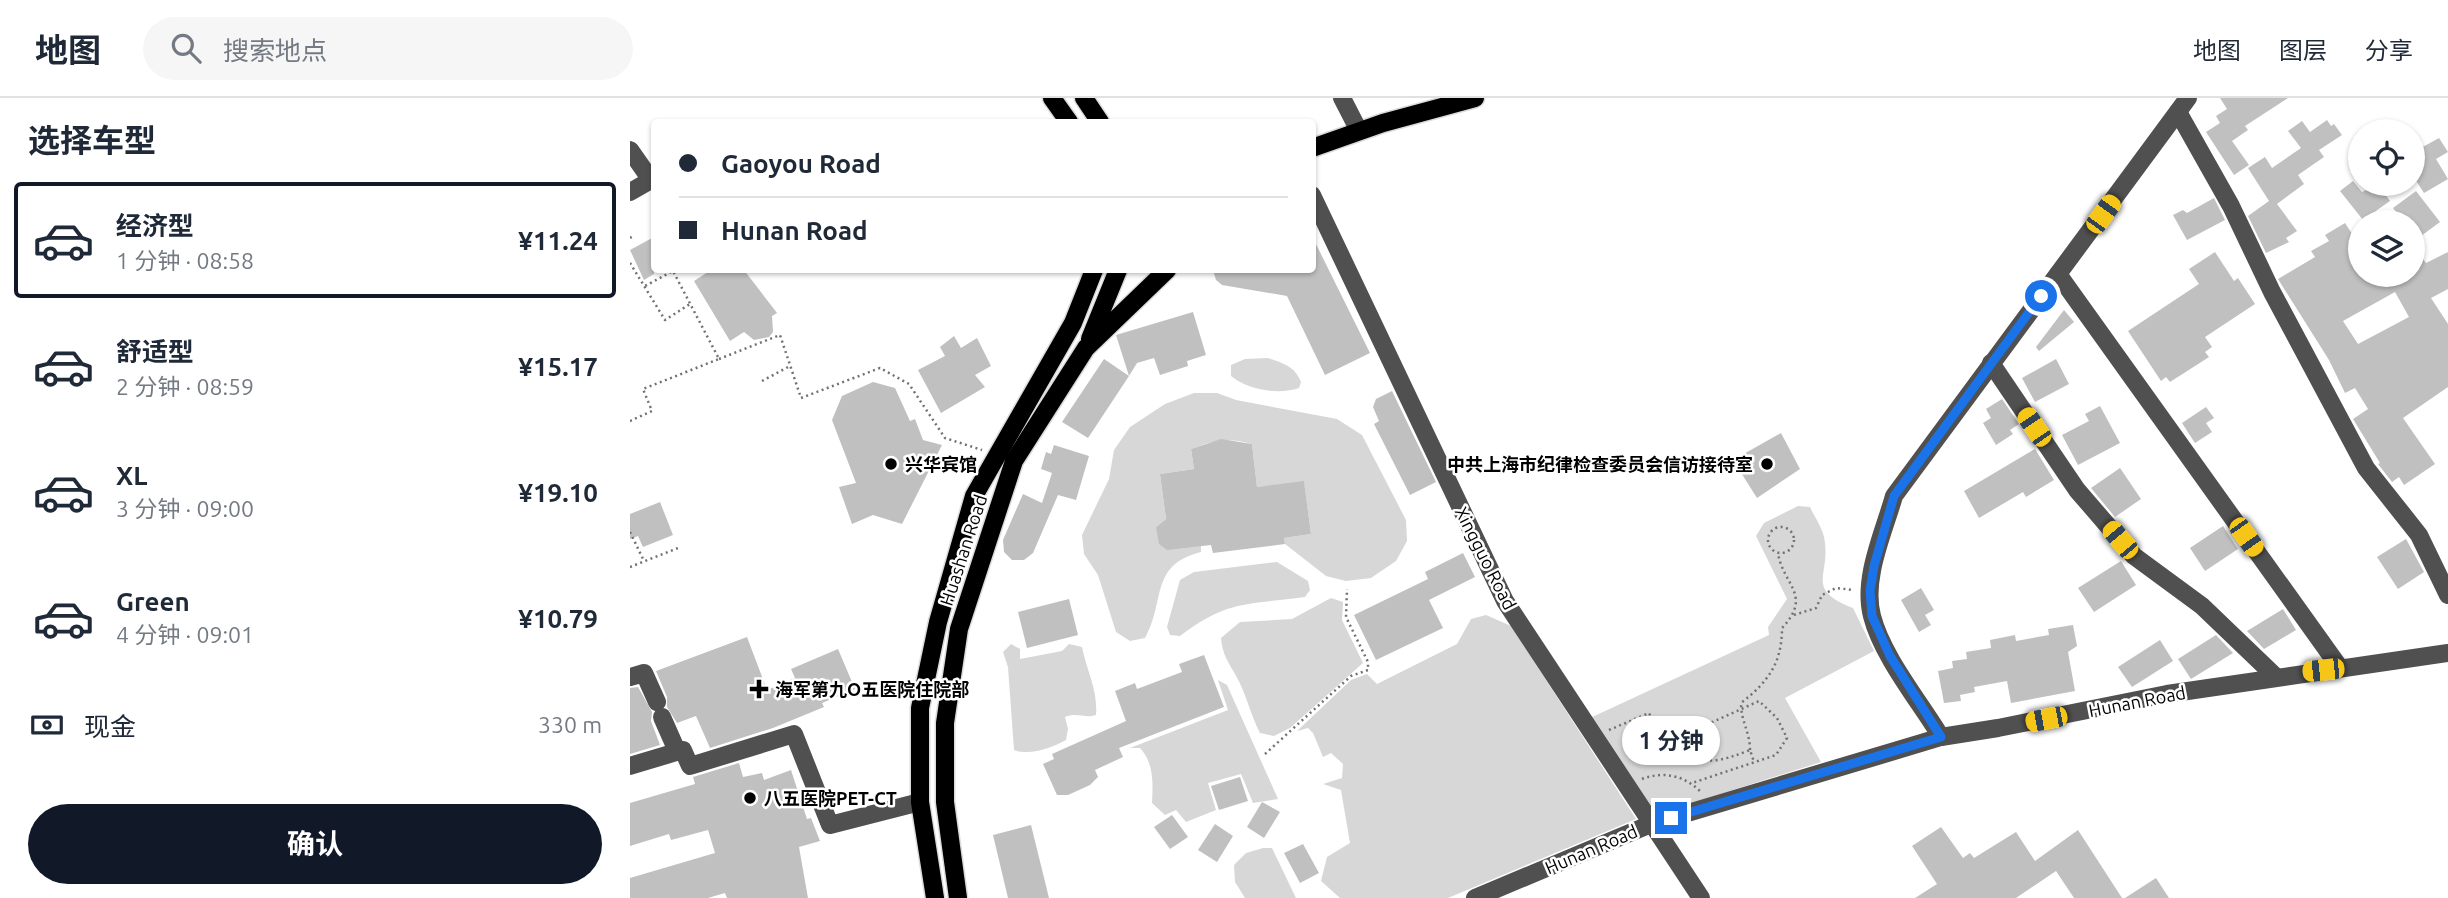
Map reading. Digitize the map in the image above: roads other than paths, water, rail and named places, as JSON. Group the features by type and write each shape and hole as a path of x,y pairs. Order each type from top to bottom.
{"main road":[{"path":"1052,98 1067,119"},
{"path":"1084,98 1098,119"},
{"path":"1316,147 1359,131 1475,98"},
{"name":"Huashan Road","path":"935,898 920,802 920,708 938,622 974,496 1073,323 1093,273"},
{"path":"1086,348 1117,273"},
{"name":"Huashan Road","path":"958,898 945,802 945,723 959,629 1014,461 1086,348 1164,273"}],"street":[{"path":"1342,98 1359,131"},
{"path":"1941,737 1890,656 1872,616 1870,591 1874,566 1894,496 2183,105 2272,292 2366,468 2419,535 2448,595"},
{"path":"630,150 651,180 630,192"},
{"name":"Xingguo Road","path":"1316,203 1505,601 1701,898"},
{"path":"2058,274 2340,668"},
{"path":"1991,363 2077,490 2134,556 2202,606 2276,677"},
{"name":"Hunan Road","path":"1475,898 1651,824 1941,737 2276,677 2448,653"},
{"path":"630,677 645,673 677,751"},
{"path":"630,766 683,750 690,766 794,734 831,825 920,802"}],"place":[{"name":"兴华宾馆","path":"891,464"},
{"name":"中共上海市纪律检查委员会信访接待室","path":"1767,464"},
{"name":"海军第九O五医院住院部","path":"759,689"},
{"name":"八五医院PET-CT","path":"750,798"}]}
